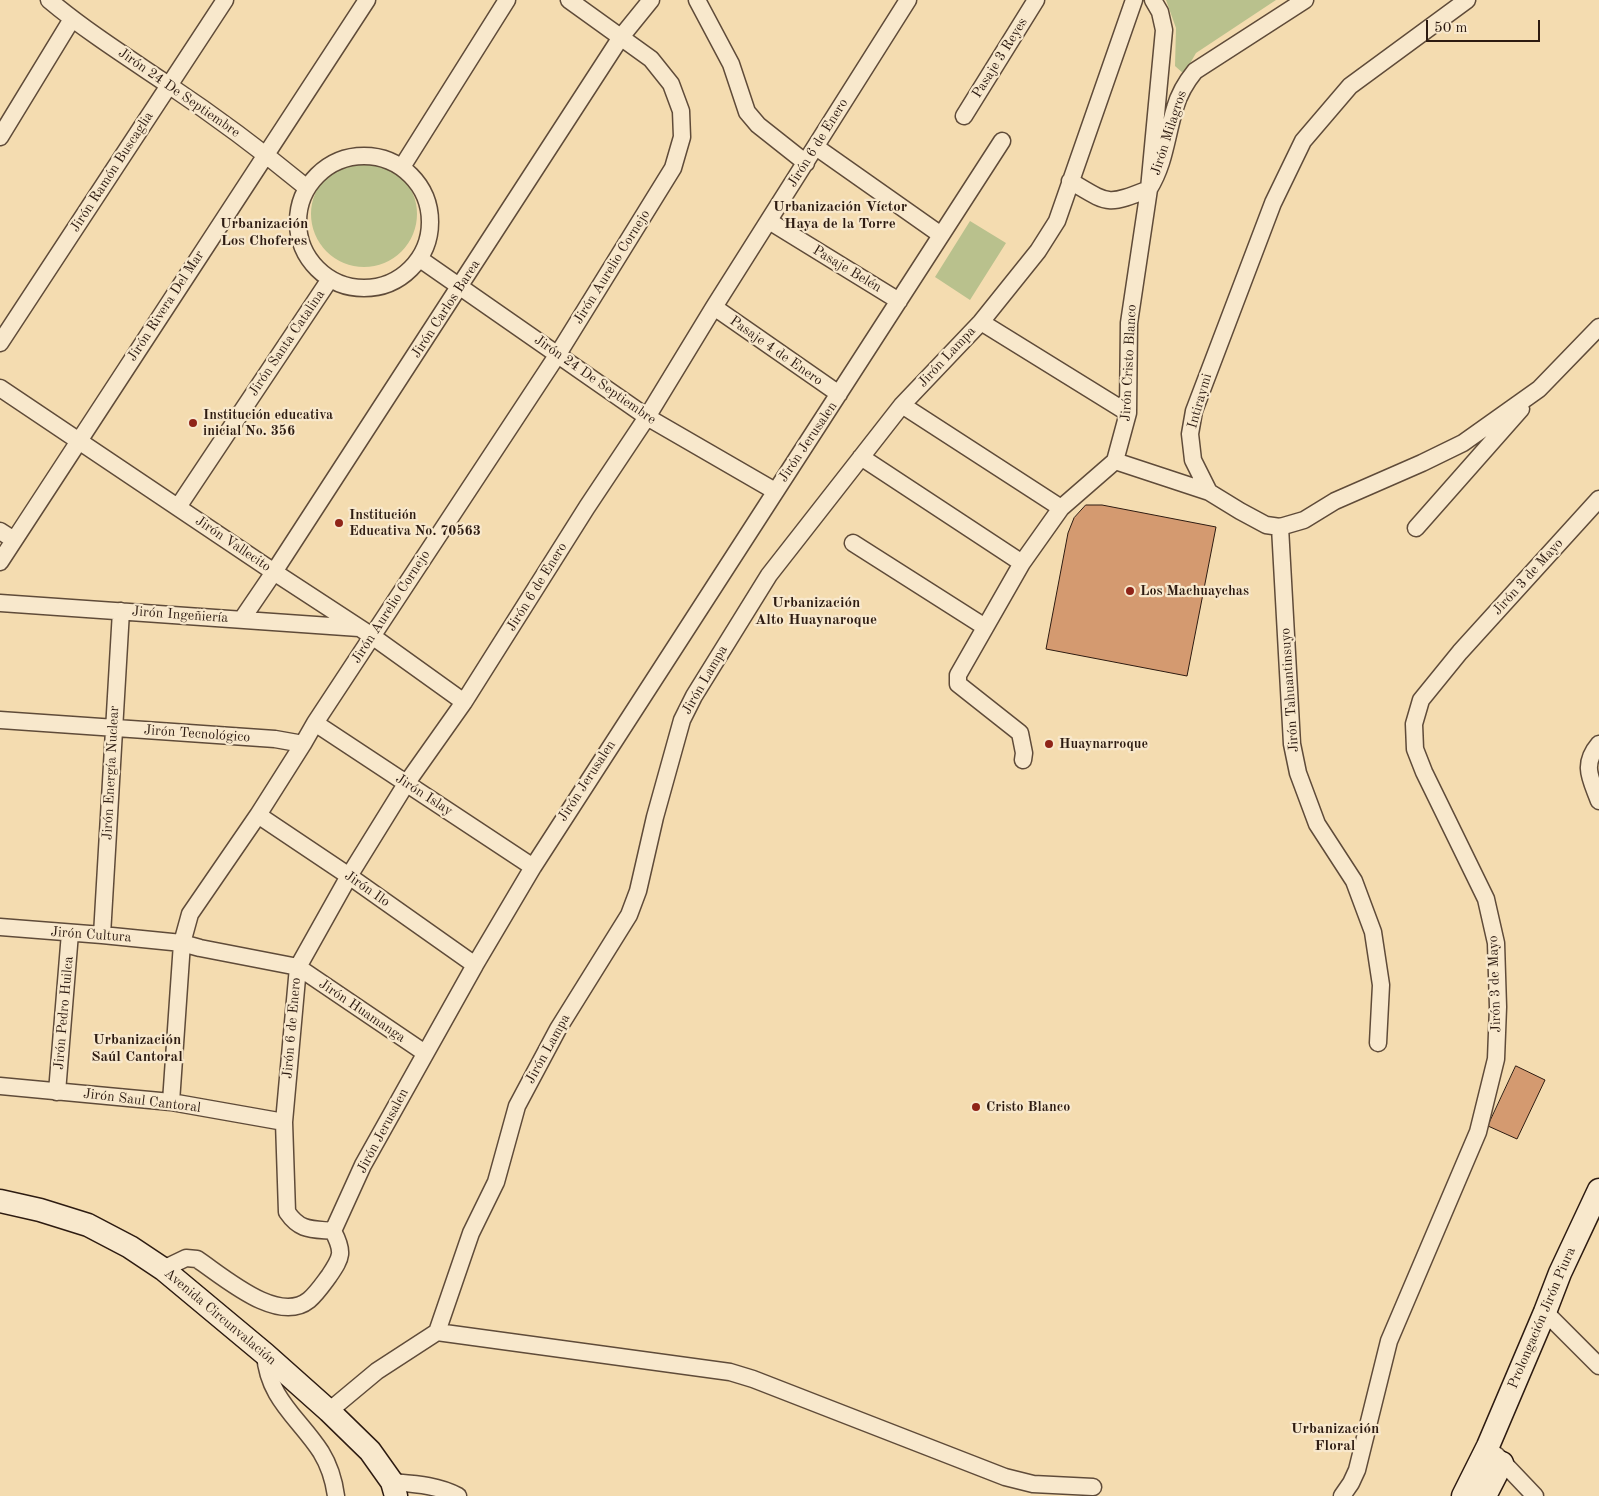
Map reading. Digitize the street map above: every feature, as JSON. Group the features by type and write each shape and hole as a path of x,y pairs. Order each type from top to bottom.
{"main road":[{"name":"Avenida Circunvalación","path":"0,1201 40,1210 88,1225 130,1247 164,1270 265,1354 329,1411 370,1451 394,1489"},
{"name":"Prolongación Jirón Piura","path":"1463,1496 1488,1446 1560,1273 1596,1205"},
{"path":"1485,1496 1502,1463"}],"street":[{"name":"Jirón 24 De Septiembre","path":"49,0 72,19 266,154 307,188"},
{"name":"Jirón Ramón Buscaglia","path":"0,343 225,0"},
{"name":"Jirón Rivera Del Mar","path":"0,562 367,0"},
{"path":"402,167 507,0"},
{"name":"Jirón Aurelio Cornejo","path":"171,1102 182,943 190,914 258,815 303,744 366,632 558,354 673,168 682,137 681,111 671,84 651,59 569,0"},
{"name":"Jirón Carlos Barea","path":"242,619 460,287 621,37 651,0"},
{"path":"697,0 731,64 747,112 758,125 806,163"},
{"name":"Jirón 6 de Enero","path":"333,1231 303,1227 294,1222 287,1212 284,1122 298,967 349,876 406,784 464,702 587,506 647,418 714,307 908,0"},
{"name":"Pasaje 3 Reyes","path":"964,116 1036,0"},
{"name":"Jirón Lampa","path":"437,1332 472,1233 496,1182 517,1106 558,1029 629,915 638,891 655,817 682,720 694,696 769,575 902,406 981,322 1038,251 1057,221 1134,0"},
{"name":"Jirón Cristo Blanco","path":"1115,461 1128,413 1129,323 1148,189 1164,30 1160,12 1153,0"},
{"name":"Jirón Milagros","path":"1070,181 1103,200 1120,200 1148,189 1161,166 1175,106 1184,84 1195,70 1305,0"},
{"name":"Intiraymi","path":"1209,492 1193,460 1190,434 1194,411 1273,203 1302,141 1350,86 1467,0"},
{"path":"0,137 72,19"},
{"name":"Jirón Jerusalen","path":"333,1231 363,1165 532,867 1002,141"},
{"path":"816,146 940,235"},
{"path":"361,156 382,158 402,167 421,185 430,210 430,235 420,259 402,277 379,287 354,288 330,279 310,262 299,238 298,212 307,188 321,171 340,160 361,156"},
{"name":"Pasaje Belén","path":"768,221 899,301"},
{"name":"Jirón 24 De Septiembre","path":"420,259 647,418 775,492"},
{"name":"Jirón Santa Catalina","path":"178,507 330,279"},
{"name":"Pasaje 4 de Enero","path":"714,307 839,394"},
{"path":"981,322 1128,413"},
{"path":"1416,528 1539,389 1599,327"},
{"name":"Jirón Vallecito","path":"0,388 366,632 464,702"},
{"path":"1023,760 1024,753 1020,733 958,684 958,675 1022,563 1061,508 1115,461 1209,492 1266,525 1280,527 1304,520 1335,501 1463,443 1539,389"},
{"path":"902,406 1061,508"},
{"path":"862,457 1022,563"},
{"name":"Jirón 3 de Mayo","path":"1342,1496 1356,1470 1389,1341 1478,1132 1496,1059 1498,1007 1496,943 1486,899 1424,772 1415,749 1414,724 1421,700 1460,652 1599,499"},
{"name":"Jirón Tahuantinsuyo","path":"1280,527 1292,744 1298,773 1317,824 1354,881 1373,932 1381,986 1378,1044"},
{"path":"0,531 14,540"},
{"path":"853,543 985,628"},
{"name":"Jirón Ingeñiería","path":"0,603 242,619 366,632"},
{"name":"Jirón Energía Nuclear","path":"102,935 121,611"},
{"path":"0,720 0,728"},
{"name":"Jirón Tecnológico","path":"0,720 275,739 303,744"},
{"name":"Jirón Islay","path":"315,723 532,867"},
{"path":"1599,744 1589,760 1588,770 1599,801"},
{"name":"Jirón Ilo","path":"258,815 349,876 475,965"},
{"name":"Jirón Cultura","path":"0,928 182,943"},
{"name":"Jirón Pedro Huilca","path":"57,1092 70,933"},
{"name":"Jirón Huamanga","path":"182,943 298,967 425,1053"},
{"name":"Jirón Saul Cantoral","path":"0,1086 171,1102 284,1122"},
{"path":"164,1270 186,1258 197,1259 260,1301 276,1307 293,1307 308,1301 339,1262 340,1244 333,1231"},
{"path":"1545,1312 1599,1366"},
{"path":"329,1411 377,1371 437,1332 730,1372 754,1379 1005,1478 1033,1484 1093,1486"},
{"path":"265,1354 266,1368 271,1384 289,1413 321,1452 330,1470 336,1496"},
{"path":"1488,1446 1534,1496"},
{"path":"394,1489 421,1484 446,1490 458,1496"}],"green space":[{"path":"1166,0 1276,0 1196,53 1184,74 1175,66 1176,28"},
{"path":"364,161 384,165 401,177 413,194 417,214 413,234 401,251 384,263 364,267 344,263 327,251 315,234 311,214 315,194 327,177 344,165"},
{"path":"970,221 1006,243 970,300 935,277"}],"building":[{"name":"Los Machuaychas","path":"1086,505 1102,505 1216,527 1187,676 1046,649 1068,533 1074,518"},
{"path":"1516,1066 1545,1080 1517,1139 1488,1126"}],"place":[{"name":"Institución educativa inicial No. 356","path":"193,423"},
{"name":"Institución Educativa No. 70563","path":"339,523"},
{"name":"Los Machuaychas","path":"1130,591"},
{"name":"Huaynarroque","path":"1049,744"},
{"name":"Cristo Blanco","path":"976,1107"}],"district":[{"name":"Urbanización Víctor Haya de la Torre","path":"840,216"},
{"name":"Urbanización Los Choferes","path":"264,232"},
{"name":"Urbanización Alto Huaynaroque","path":"816,612"},
{"name":"Urbanización Saúl Cantoral","path":"137,1048"},
{"name":"Urbanización Floral","path":"1335,1438"}]}
